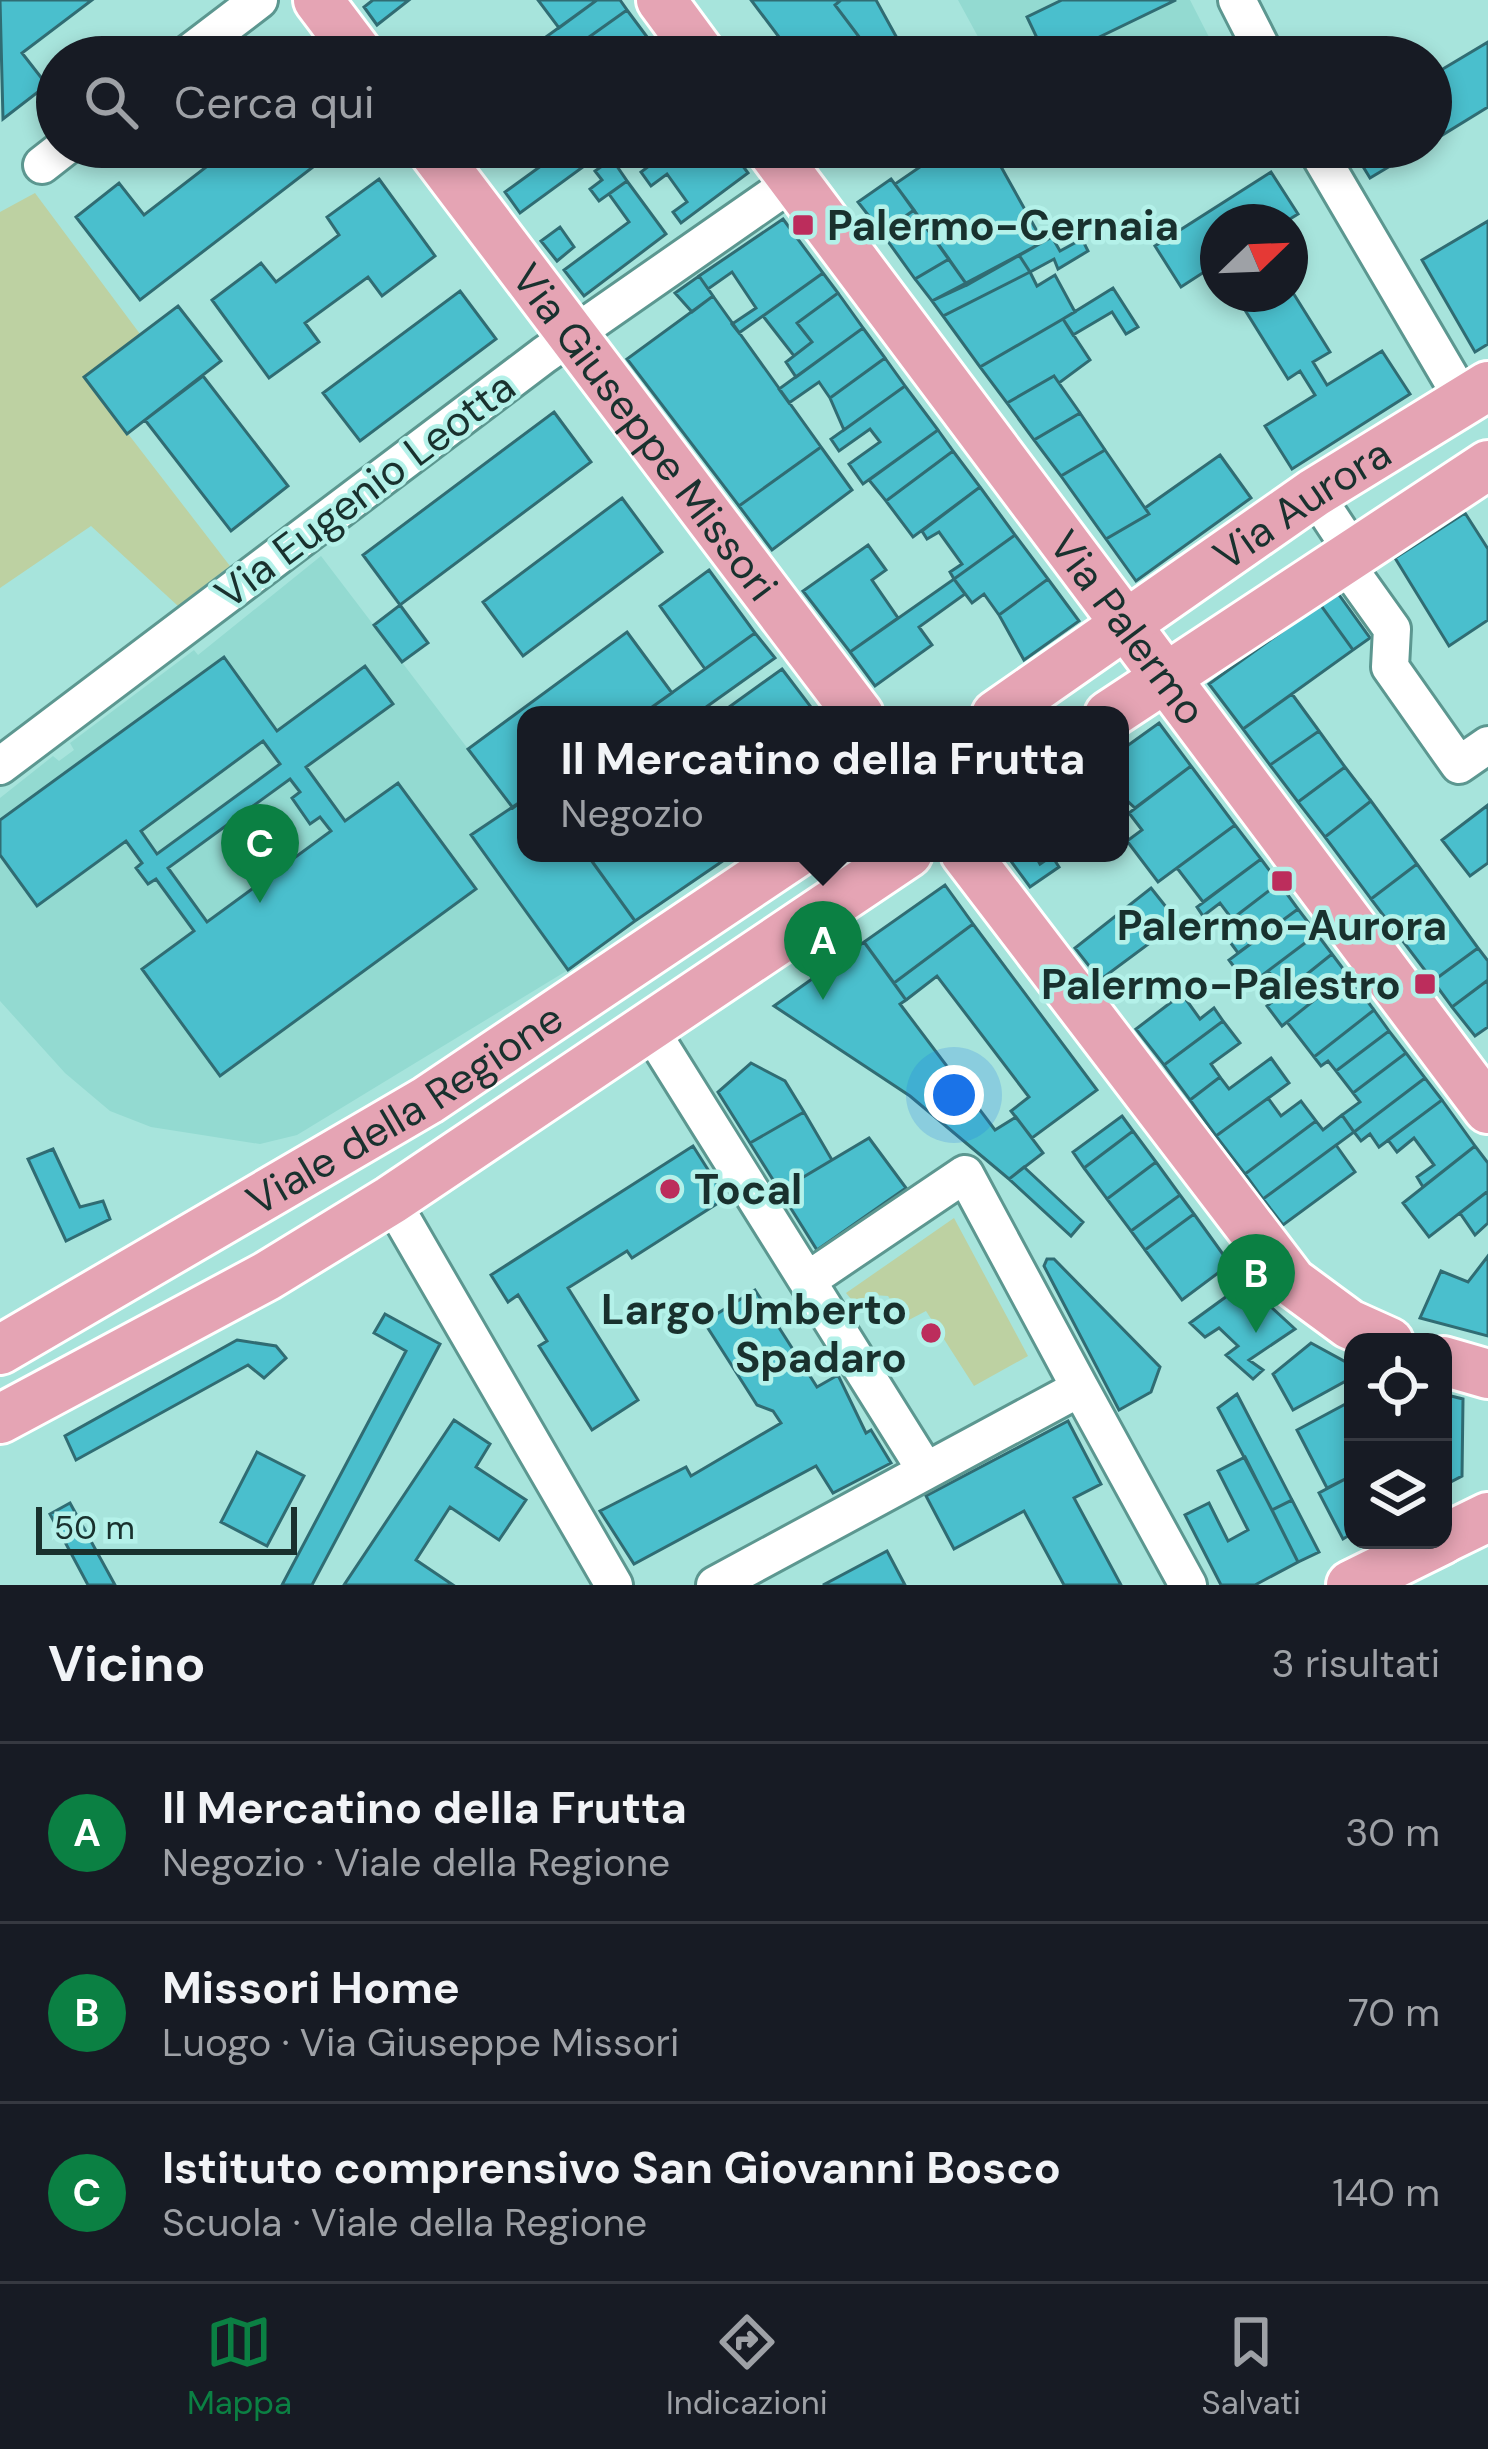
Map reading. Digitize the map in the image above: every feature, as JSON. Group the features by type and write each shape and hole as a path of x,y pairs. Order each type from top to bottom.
{"main road":[{"path":"318,0 345,36"},
{"path":"661,0 688,36"},
{"name":"Via Giuseppe Missori","path":"446,168 852,706"},
{"name":"Via Palermo","path":"785,168 1488,1109"},
{"name":"Via Aurora","path":"1009,706 1314,493 1480,410"},
{"name":"Via Aurora","path":"1122,706 1488,465"},
{"name":"Viale della Regione","path":"0,1350 428,1100 783,862"},
{"path":"0,1419 267,1276 391,1200 651,1030 895,862"},
{"path":"972,862 1292,1282 1369,1333"},
{"path":"1452,1535 1488,1517"},
{"path":"1351,1585 1424,1549"}],"street":[{"path":"212,36 259,0"},
{"path":"1237,0 1255,36"},
{"name":"Via Eugenio Leotta","path":"0,766 572,335 777,168"},
{"path":"1328,168 1480,410"},
{"path":"1314,493 1392,629 1390,667 1459,765 1488,745"},
{"path":"651,1030 926,1471"},
{"path":"803,1272 965,1174 1188,1585"},
{"path":"391,1200 614,1585"},
{"path":"715,1585 926,1471 1086,1399"}],"shaded area":[{"path":"958,0 1190,0 1208,36 978,36"},
{"path":"321,556 513,808 471,836 568,970 297,1135 260,1144 151,1127 110,1111 65,1073 0,1001 0,798 53,756 59,761 74,750 70,743 194,650 198,655"}],"green space":[{"path":"35,193 140,334 85,378 230,566 178,606 91,526 0,588 0,212"},
{"path":"954,1218 1028,1356 974,1386 926,1311 905,1322 888,1296 873,1295 856,1305 846,1293"}],"building":[{"path":"0,0 92,0 44,36 36,36 36,42 22,53 36,71 36,94 3,119"},
{"path":"373,0 409,0 377,25 364,7"},
{"path":"538,0 597,0 559,28"},
{"path":"597,0 620,0 627,10 590,36 547,36"},
{"path":"751,0 841,0 835,5 858,36 778,36"},
{"path":"841,0 876,0 896,36 858,36 835,5"},
{"path":"1062,0 1176,0 1101,36 1036,36 1027,17"},
{"path":"627,10 646,36 590,36"},
{"path":"1488,42 1488,107 1452,129 1452,63"},
{"path":"205,168 312,168 140,300 76,217 119,183 144,215"},
{"path":"538,168 582,168 520,213 505,192"},
{"path":"618,168 627,181 599,201 590,189 602,180 595,171"},
{"path":"646,168 744,168 748,173 681,223 673,212 687,202 667,174 651,186 641,172"},
{"path":"918,168 1002,168 1043,242 967,285 895,184"},
{"path":"1364,168 1387,168 1370,178"},
{"path":"1271,172 1292,204 1221,204"},
{"path":"379,179 435,256 382,296 368,277 305,323 319,342 269,378 212,300 261,263 276,282 339,235 327,217"},
{"path":"891,179 914,210 882,233 858,202"},
{"path":"627,181 666,234 584,296 564,270 629,222 609,194"},
{"path":"914,210 949,259 915,279 882,233"},
{"path":"1200,217 1200,275 1181,287 1155,246"},
{"path":"783,219 823,273 739,333 732,324 756,308 732,272 708,289 699,276"},
{"path":"1488,221 1488,344 1475,352 1422,260"},
{"path":"560,227 574,247 557,261 541,241"},
{"path":"1052,237 1060,251 1082,239 1088,251 1058,269 1054,259 1030,272 1019,255"},
{"path":"1019,255 1030,272 943,316 932,301"},
{"path":"949,259 967,285 932,301 915,279"},
{"path":"1030,272 1037,286 1055,275 1075,312 980,367 943,316"},
{"path":"823,273 838,293 797,323 812,342 794,356 763,316"},
{"path":"699,276 713,296 692,312 675,293"},
{"path":"1113,288 1138,327 1126,334 1112,312 1073,335 1063,319"},
{"path":"460,291 496,339 360,441 323,393"},
{"path":"838,293 863,328 796,377 786,362 812,342 797,323"},
{"path":"713,296 821,447 739,506 627,359"},
{"path":"178,306 221,361 127,434 84,377"},
{"path":"1246,312 1305,312 1330,352 1313,362 1327,385 1382,351 1410,394 1292,469 1265,426 1315,395 1300,371 1288,379"},
{"path":"1063,319 1090,360 1059,383 1054,376 1007,403 980,367"},
{"path":"863,328 885,358 830,398 819,382 789,403 779,389"},
{"path":"885,358 905,386 844,430 830,398"},
{"path":"203,376 288,486 231,531 145,420"},
{"path":"1054,376 1080,413 1034,440 1007,403"},
{"path":"905,386 938,430 863,484 849,464 880,442 870,429 839,451 831,439"},
{"path":"554,412 591,462 400,605 363,555"},
{"path":"1080,413 1105,450 1061,476 1034,440"},
{"path":"938,430 953,451 886,501 869,480"},
{"path":"821,447 852,490 772,550 739,506"},
{"path":"1105,450 1149,514 1106,539 1061,476"},
{"path":"953,451 980,487 913,537 886,501"},
{"path":"1220,455 1251,498 1136,581 1106,539 1149,514 1145,508"},
{"path":"980,487 1015,535 954,579 950,572 962,564 939,532 927,539 922,531"},
{"path":"622,498 662,552 523,656 483,602"},
{"path":"1465,513 1488,549 1488,620 1449,646 1395,558"},
{"path":"1015,535 1048,579 999,615 984,594 972,603 954,579"},
{"path":"868,545 886,570 872,580 898,618 850,652 803,591"},
{"path":"709,570 755,633 705,669 660,606"},
{"path":"954,579 965,594 919,627 932,645 875,686 850,652"},
{"path":"1048,579 1079,621 1024,660 999,615"},
{"path":"1337,592 1370,638 1353,650 1320,604"},
{"path":"1320,604 1353,650 1243,729 1209,684"},
{"path":"400,605 428,643 402,662 374,625"},
{"path":"627,632 672,693 654,706 526,706"},
{"path":"755,633 775,658 708,706 654,706"},
{"path":"224,657 277,731 365,666 393,704 306,767 345,821 398,783 476,889 220,1076 142,969 194,931 156,879 148,884 136,868 142,863 126,841 37,906 0,855 0,820","holes":["263,741 280,764 157,854 141,831","290,779 300,792 292,798 310,824 320,817 331,831 207,922 168,868"]},
{"path":"782,669 810,706 731,706"},
{"path":"1292,694 1319,731 1270,765 1243,729"},
{"path":"517,713 517,805 513,808 468,749"},
{"path":"1159,723 1191,766 1135,808 1129,802 1129,745"},
{"path":"1319,731 1345,767 1298,802 1270,765"},
{"path":"1191,766 1235,825 1158,882 1129,844 1142,830 1129,813"},
{"path":"1345,767 1371,801 1325,837 1298,802"},
{"path":"1371,801 1417,864 1371,899 1325,837"},
{"path":"517,804 517,862 592,862 635,921 568,970 471,835"},
{"path":"1488,805 1488,863 1470,876 1442,840"},
{"path":"1235,825 1261,859 1203,902 1177,868"},
{"path":"1261,859 1279,883 1232,919 1220,903 1203,916 1197,907"},
{"path":"592,862 721,862 635,921"},
{"path":"1012,862 1056,862 1059,867 1030,887"},
{"path":"1417,864 1478,948 1433,981 1371,899"},
{"path":"1279,883 1298,909 1238,953 1230,942 1242,933 1232,919"},
{"path":"945,885 973,924 894,983 864,942"},
{"path":"1151,888 1178,922 1100,980 1075,948"},
{"path":"1298,909 1317,934 1248,986 1229,960"},
{"path":"973,924 1097,1090 1032,1138 1011,1111 1029,1097 937,976 906,1000 894,983"},
{"path":"1317,934 1332,954 1285,992 1268,971"},
{"path":"864,942 906,1000 900,1004 995,1130 1016,1117 1043,1153 1009,1179 910,1096 774,1006"},
{"path":"1478,948 1488,961 1488,980 1452,1007 1433,981"},
{"path":"1332,954 1347,974 1282,1026 1267,1006"},
{"path":"1347,974 1374,1010 1314,1057 1287,1022"},
{"path":"1488,980 1488,1027 1475,1036 1452,1007"},
{"path":"1182,994 1200,1019 1214,1008 1223,1021 1164,1065 1136,1029"},
{"path":"1374,1010 1389,1031 1336,1071 1328,1061 1321,1066 1314,1057"},
{"path":"1223,1021 1240,1043 1211,1064 1220,1077 1190,1100 1164,1065"},
{"path":"1389,1031 1406,1053 1353,1093 1336,1071"},
{"path":"1406,1053 1425,1078 1354,1132 1342,1115 1360,1102 1353,1093"},
{"path":"1271,1058 1289,1083 1216,1136 1190,1100 1220,1077 1229,1089"},
{"path":"751,1063 785,1081 804,1112 750,1143 718,1092"},
{"path":"1425,1078 1442,1100 1379,1147 1370,1134 1361,1141 1354,1132"},
{"path":"1268,1098 1281,1116 1301,1101 1316,1121 1245,1174 1216,1136"},
{"path":"1442,1100 1475,1146 1423,1187 1417,1177 1434,1165 1414,1138 1397,1152 1388,1140"},
{"path":"804,1112 832,1160 780,1191 750,1143"},
{"path":"1342,1115 1354,1132 1263,1199 1245,1174 1316,1121 1323,1130"},
{"path":"1122,1116 1133,1131 1084,1168 1073,1152"},
{"path":"1133,1131 1156,1162 1107,1199 1084,1168"},
{"path":"869,1138 906,1188 817,1250 780,1191"},
{"path":"1336,1145 1355,1172 1283,1225 1263,1199"},
{"path":"693,1146 726,1198 632,1258 627,1251 568,1288 638,1400 592,1430 539,1346 547,1341 518,1295 508,1302 491,1275"},
{"path":"1475,1146 1488,1163 1488,1191 1429,1237 1403,1203"},
{"path":"53,1149 80,1207 103,1201 110,1219 66,1241 28,1159"},
{"path":"1156,1162 1180,1195 1131,1231 1107,1199"},
{"path":"1024,1167 1083,1222 1071,1236 1009,1179"},
{"path":"1488,1191 1488,1223 1475,1235 1460,1213"},
{"path":"1180,1195 1194,1214 1145,1250 1131,1231"},
{"path":"1194,1214 1230,1264 1182,1300 1145,1250"},
{"path":"1488,1256 1488,1336 1420,1318 1441,1271 1468,1282"},
{"path":"1047,1259 1054,1259 1160,1367 1151,1392 1119,1410 1044,1266"},
{"path":"1245,1283 1295,1329 1249,1360 1263,1370 1253,1379 1226,1355 1238,1346 1219,1328 1205,1337 1190,1323"},
{"path":"755,1290 817,1387 838,1375 866,1433 871,1430 891,1463 833,1493 816,1466 634,1564 600,1511 686,1467 691,1476 781,1423 773,1411 757,1405 704,1322"},
{"path":"385,1314 440,1344 312,1585 282,1585 406,1351 374,1333"},
{"path":"237,1340 276,1346 286,1358 264,1378 248,1365 76,1460 65,1436"},
{"path":"1311,1343 1344,1361 1344,1382 1293,1410 1273,1374"},
{"path":"1237,1394 1292,1500 1272,1510 1218,1408"},
{"path":"1452,1396 1463,1399 1462,1476 1452,1481"},
{"path":"1344,1405 1344,1480 1327,1488 1297,1430"},
{"path":"454,1420 490,1444 476,1467 526,1500 499,1540 450,1507 416,1560 453,1585 344,1585"},
{"path":"1068,1421 1101,1484 1074,1498 1121,1585 1064,1585 1024,1511 954,1549 926,1496"},
{"path":"257,1452 304,1476 267,1546 221,1522"},
{"path":"1245,1457 1298,1562 1255,1585 1221,1585 1185,1515 1209,1503 1228,1541 1248,1530 1218,1471"},
{"path":"1344,1480 1343,1539 1319,1493"},
{"path":"1292,1500 1319,1552 1298,1562 1272,1510"},
{"path":"70,1503 115,1585 88,1585 50,1514"},
{"path":"887,1551 905,1585 823,1585"}],"place":[{"name":"Palermo-Cernaia","path":"803,225"},
{"name":"Palermo-Aurora","path":"1282,881"},
{"name":"Istituto comprensivo San Giovanni Bosco","path":"260,903"},
{"name":"Palermo-Palestro","path":"1425,984"},
{"name":"Il Mercatino della Frutta","path":"823,1000"},
{"name":"Tocal","path":"670,1189"},
{"name":"Largo Umberto Spadaro","path":"931,1333"},
{"name":"Missori Home","path":"1256,1333"}]}
